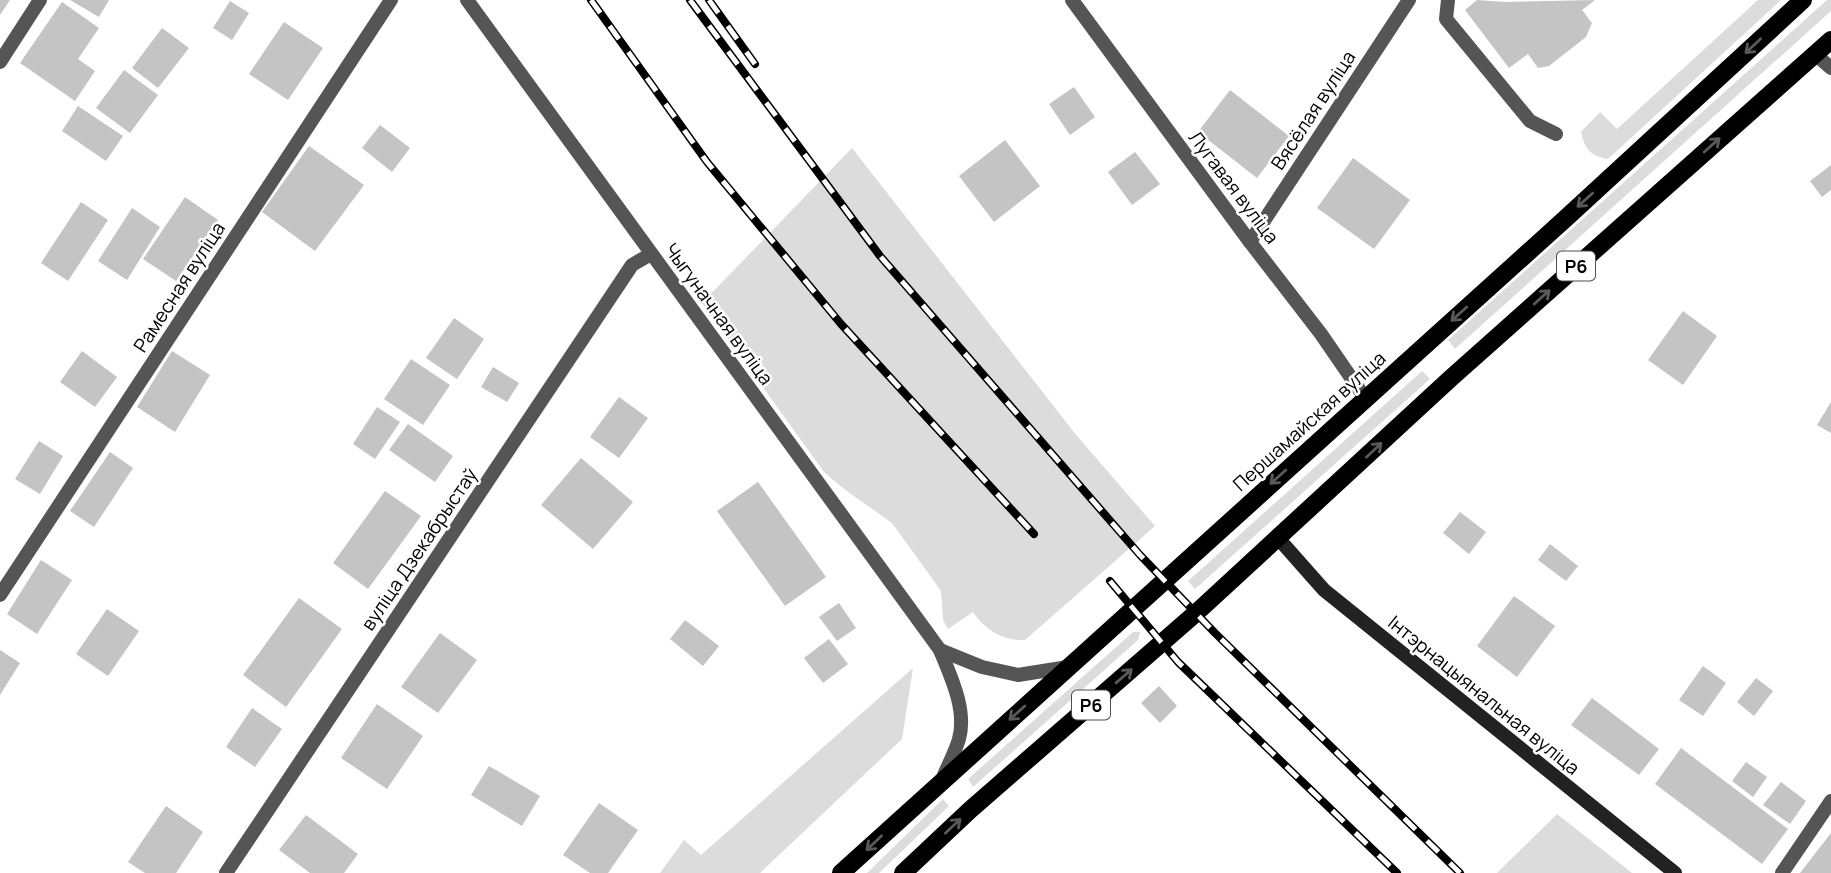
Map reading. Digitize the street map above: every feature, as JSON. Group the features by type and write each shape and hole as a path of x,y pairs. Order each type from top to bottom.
{"main road":[{"name":"Першамайская вуліца","path":"841,873 1565,219 1803,0"},
{"name":"Р6","path":"904,873 970,810 1196,613 1451,378 1831,40"},
{"name":"Інтэрнацыянальная вуліца","path":"1278,538 1324,590 1675,873"}],"street":[{"path":"0,62 40,0"},
{"name":"Рамесная вуліца","path":"0,595 391,0"},
{"name":"Чыгуначная вуліца","path":"467,0 940,650 952,679 961,720 959,739 942,780"},
{"name":"Лугавая вуліца","path":"1072,0 1321,334 1365,398"},
{"name":"Вясёлая вуліца","path":"1250,242 1409,0"},
{"path":"1448,0 1446,19 1530,121 1556,134"},
{"path":"1815,54 1831,68"},
{"name":"вуліца Дзекабрыстаў","path":"226,873 632,265 651,254"},
{"path":"940,650 982,667 1018,675 1068,667"},
{"path":"1783,873 1831,801"}],"shaded area":[{"path":"1758,0 1781,0 1608,159 1589,151 1581,132 1600,112 1617,129"},
{"path":"1827,0 1831,0 1831,11 1455,349 1448,340"},
{"path":"852,148 1077,436 1155,526 1025,640 1009,639 995,633 973,612 948,629 943,620 941,591 892,523 824,472 702,303"},
{"path":"1422,371 1430,379 1195,589 1188,581"},
{"path":"1133,632 1140,632 1138,640 973,787 968,779"},
{"path":"913,668 902,739 760,873 660,873 684,840 701,855"},
{"path":"943,799 949,806 879,873 867,873"},
{"path":"1557,814 1632,873 1497,873"}],"building":[{"path":"0,0 10,0 0,15"},
{"path":"70,0 109,0 99,17"},
{"path":"1477,0 1595,0 1582,10 1592,23 1586,37 1549,66 1538,68 1528,54 1509,68 1465,10"},
{"path":"230,1 249,13 232,40 213,28"},
{"path":"62,2 99,28 78,59 95,71 75,101 20,63"},
{"path":"284,22 323,48 288,100 249,74"},
{"path":"162,28 189,48 158,88 132,68"},
{"path":"124,70 158,95 130,133 96,108"},
{"path":"1074,87 1095,117 1070,135 1049,104"},
{"path":"1230,90 1289,136 1257,178 1198,132"},
{"path":"78,106 123,136 106,161 62,131"},
{"path":"380,125 410,148 392,172 362,148"},
{"path":"1005,140 1040,186 994,222 959,176"},
{"path":"309,146 364,185 315,251 262,212"},
{"path":"1135,152 1160,184 1132,205 1108,172"},
{"path":"1353,158 1410,200 1374,249 1317,208"},
{"path":"1831,165 1831,190 1822,197 1810,181"},
{"path":"185,197 218,220 176,281 143,259"},
{"path":"81,202 108,220 68,281 41,263"},
{"path":"132,208 160,227 127,280 98,261"},
{"path":"1683,311 1717,336 1683,385 1648,360"},
{"path":"454,318 484,339 457,379 426,358"},
{"path":"82,351 117,377 95,407 60,382"},
{"path":"172,351 210,375 175,432 137,407"},
{"path":"411,359 450,385 423,425 384,399"},
{"path":"493,367 519,383 507,402 481,387"},
{"path":"619,397 648,418 619,458 590,437"},
{"path":"1831,402 1831,433 1817,425"},
{"path":"377,407 400,422 375,459 353,444"},
{"path":"408,424 453,456 435,482 389,450"},
{"path":"39,441 63,456 40,494 15,479"},
{"path":"110,452 133,468 94,527 70,511"},
{"path":"581,458 633,502 593,549 541,505"},
{"path":"758,482 826,577 785,606 717,511"},
{"path":"385,491 421,516 368,589 333,563"},
{"path":"1460,512 1486,532 1469,554 1443,533"},
{"path":"1550,544 1578,566 1566,581 1538,560"},
{"path":"41,560 72,580 37,634 7,614"},
{"path":"1514,596 1555,626 1517,677 1477,646"},
{"path":"299,598 342,629 286,707 243,675"},
{"path":"839,603 856,628 837,641 819,617"},
{"path":"107,609 139,631 108,676 76,654"},
{"path":"685,620 719,646 703,666 670,639"},
{"path":"440,633 477,660 438,713 401,687"},
{"path":"829,639 848,664 823,683 804,658"},
{"path":"0,650 20,663 0,695"},
{"path":"1703,666 1726,683 1703,716 1679,700"},
{"path":"1756,678 1773,691 1754,716 1737,702"},
{"path":"1159,686 1177,706 1160,723 1141,703"},
{"path":"1592,698 1659,749 1639,775 1571,725"},
{"path":"377,704 423,736 387,789 341,758"},
{"path":"252,708 282,729 255,767 226,747"},
{"path":"1681,748 1788,829 1762,864 1655,784"},
{"path":"1746,762 1767,777 1753,797 1732,781"},
{"path":"489,766 540,796 522,826 471,795"},
{"path":"1781,782 1806,801 1790,824 1763,805"},
{"path":"599,803 638,830 608,873 590,873 563,855"},
{"path":"166,806 203,832 176,873 145,873 128,862"},
{"path":"306,815 358,854 344,873 310,873 279,850"},
{"path":"1831,833 1831,873 1800,873"}],"railway":[{"path":"591,0 707,162 841,324 1034,534"},
{"path":"690,0 880,256 1140,555 1215,633 1460,873"},
{"path":"709,0 755,64"},
{"path":"1110,581 1178,662 1397,873"}]}
